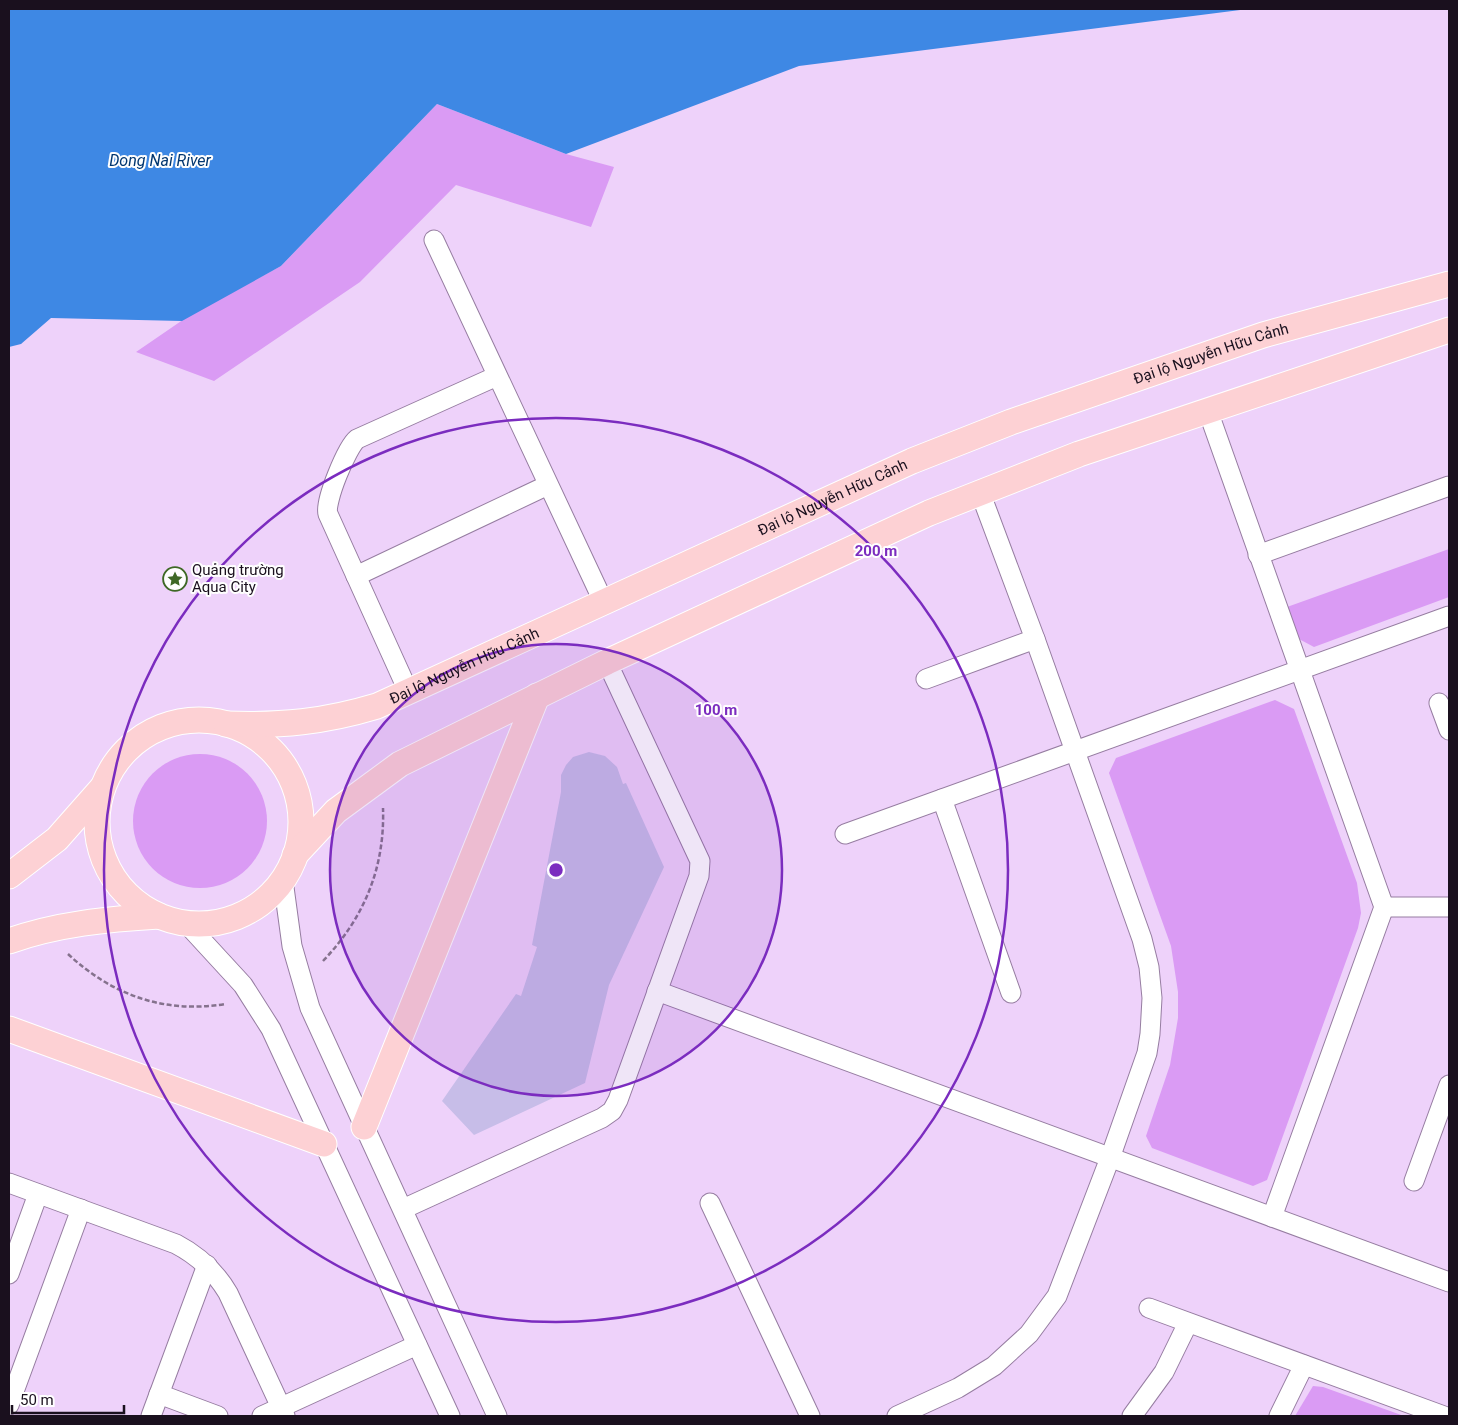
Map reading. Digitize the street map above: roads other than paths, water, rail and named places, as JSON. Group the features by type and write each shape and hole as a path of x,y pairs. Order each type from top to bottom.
{"main road":[{"name":"Đại lộ Nguyễn Hữu Cảnh","path":"105,784 125,753 154,731 189,721 266,726 319,721 377,706 409,693 912,461 1011,422 1263,334 1449,284"},
{"path":"295,855 336,811 379,778 421,753 607,662 980,492 1079,454 1449,330"},
{"path":"364,1127 537,696"},
{"path":"105,784 98,811 98,830 101,848 107,865 129,896 159,916 186,923 214,923 240,915 264,901 283,880 295,855 301,818 298,800 289,774 273,752 259,740 226,724"},
{"path":"9,876 57,839 105,784"},
{"path":"9,942 37,932 80,923 159,916"},
{"path":"9,1029 324,1144"}],"street":[{"path":"434,240 604,603"},
{"path":"409,693 326,508 353,443 498,376"},
{"path":"1208,411 1384,907 1272,1217"},
{"path":"356,576 548,485"},
{"path":"1258,555 1449,486"},
{"path":"898,1416 976,1379 1006,1357 1029,1334 1044,1315 1063,1281 1110,1158 1147,1053 1152,1015 1151,982 1142,939 1035,639 980,492"},
{"path":"845,834 1449,616"},
{"path":"926,679 1035,639"},
{"path":"403,1209 607,1115 618,1100 699,876 700,861 607,662"},
{"path":"1439,703 1449,730"},
{"path":"942,799 1011,993"},
{"path":"283,880 292,946 310,1008 497,1416"},
{"path":"1384,907 1449,907"},
{"path":"186,923 223,962 259,1009 280,1048 450,1416"},
{"path":"657,991 1449,1282"},
{"path":"1414,1180 1449,1085"},
{"path":"9,1183 176,1244 207,1265 228,1293 283,1412"},
{"path":"9,1274 38,1194"},
{"path":"710,1203 810,1416"},
{"path":"9,1405 81,1209"},
{"path":"151,1416 207,1265"},
{"path":"1149,1308 1444,1416"},
{"path":"1132,1416 1164,1372 1188,1322"},
{"path":"262,1416 283,1412 417,1345"},
{"path":"1279,1416 1304,1365"},
{"path":"159,1394 218,1416"}],"water":[{"name":"Dong Nai River","path":"9,9 1248,9 799,66 566,154 437,104 281,266 182,321 51,318 21,344 9,347"}],"place":[{"name":"Quảng trường Aqua City","path":"175,579"}]}
